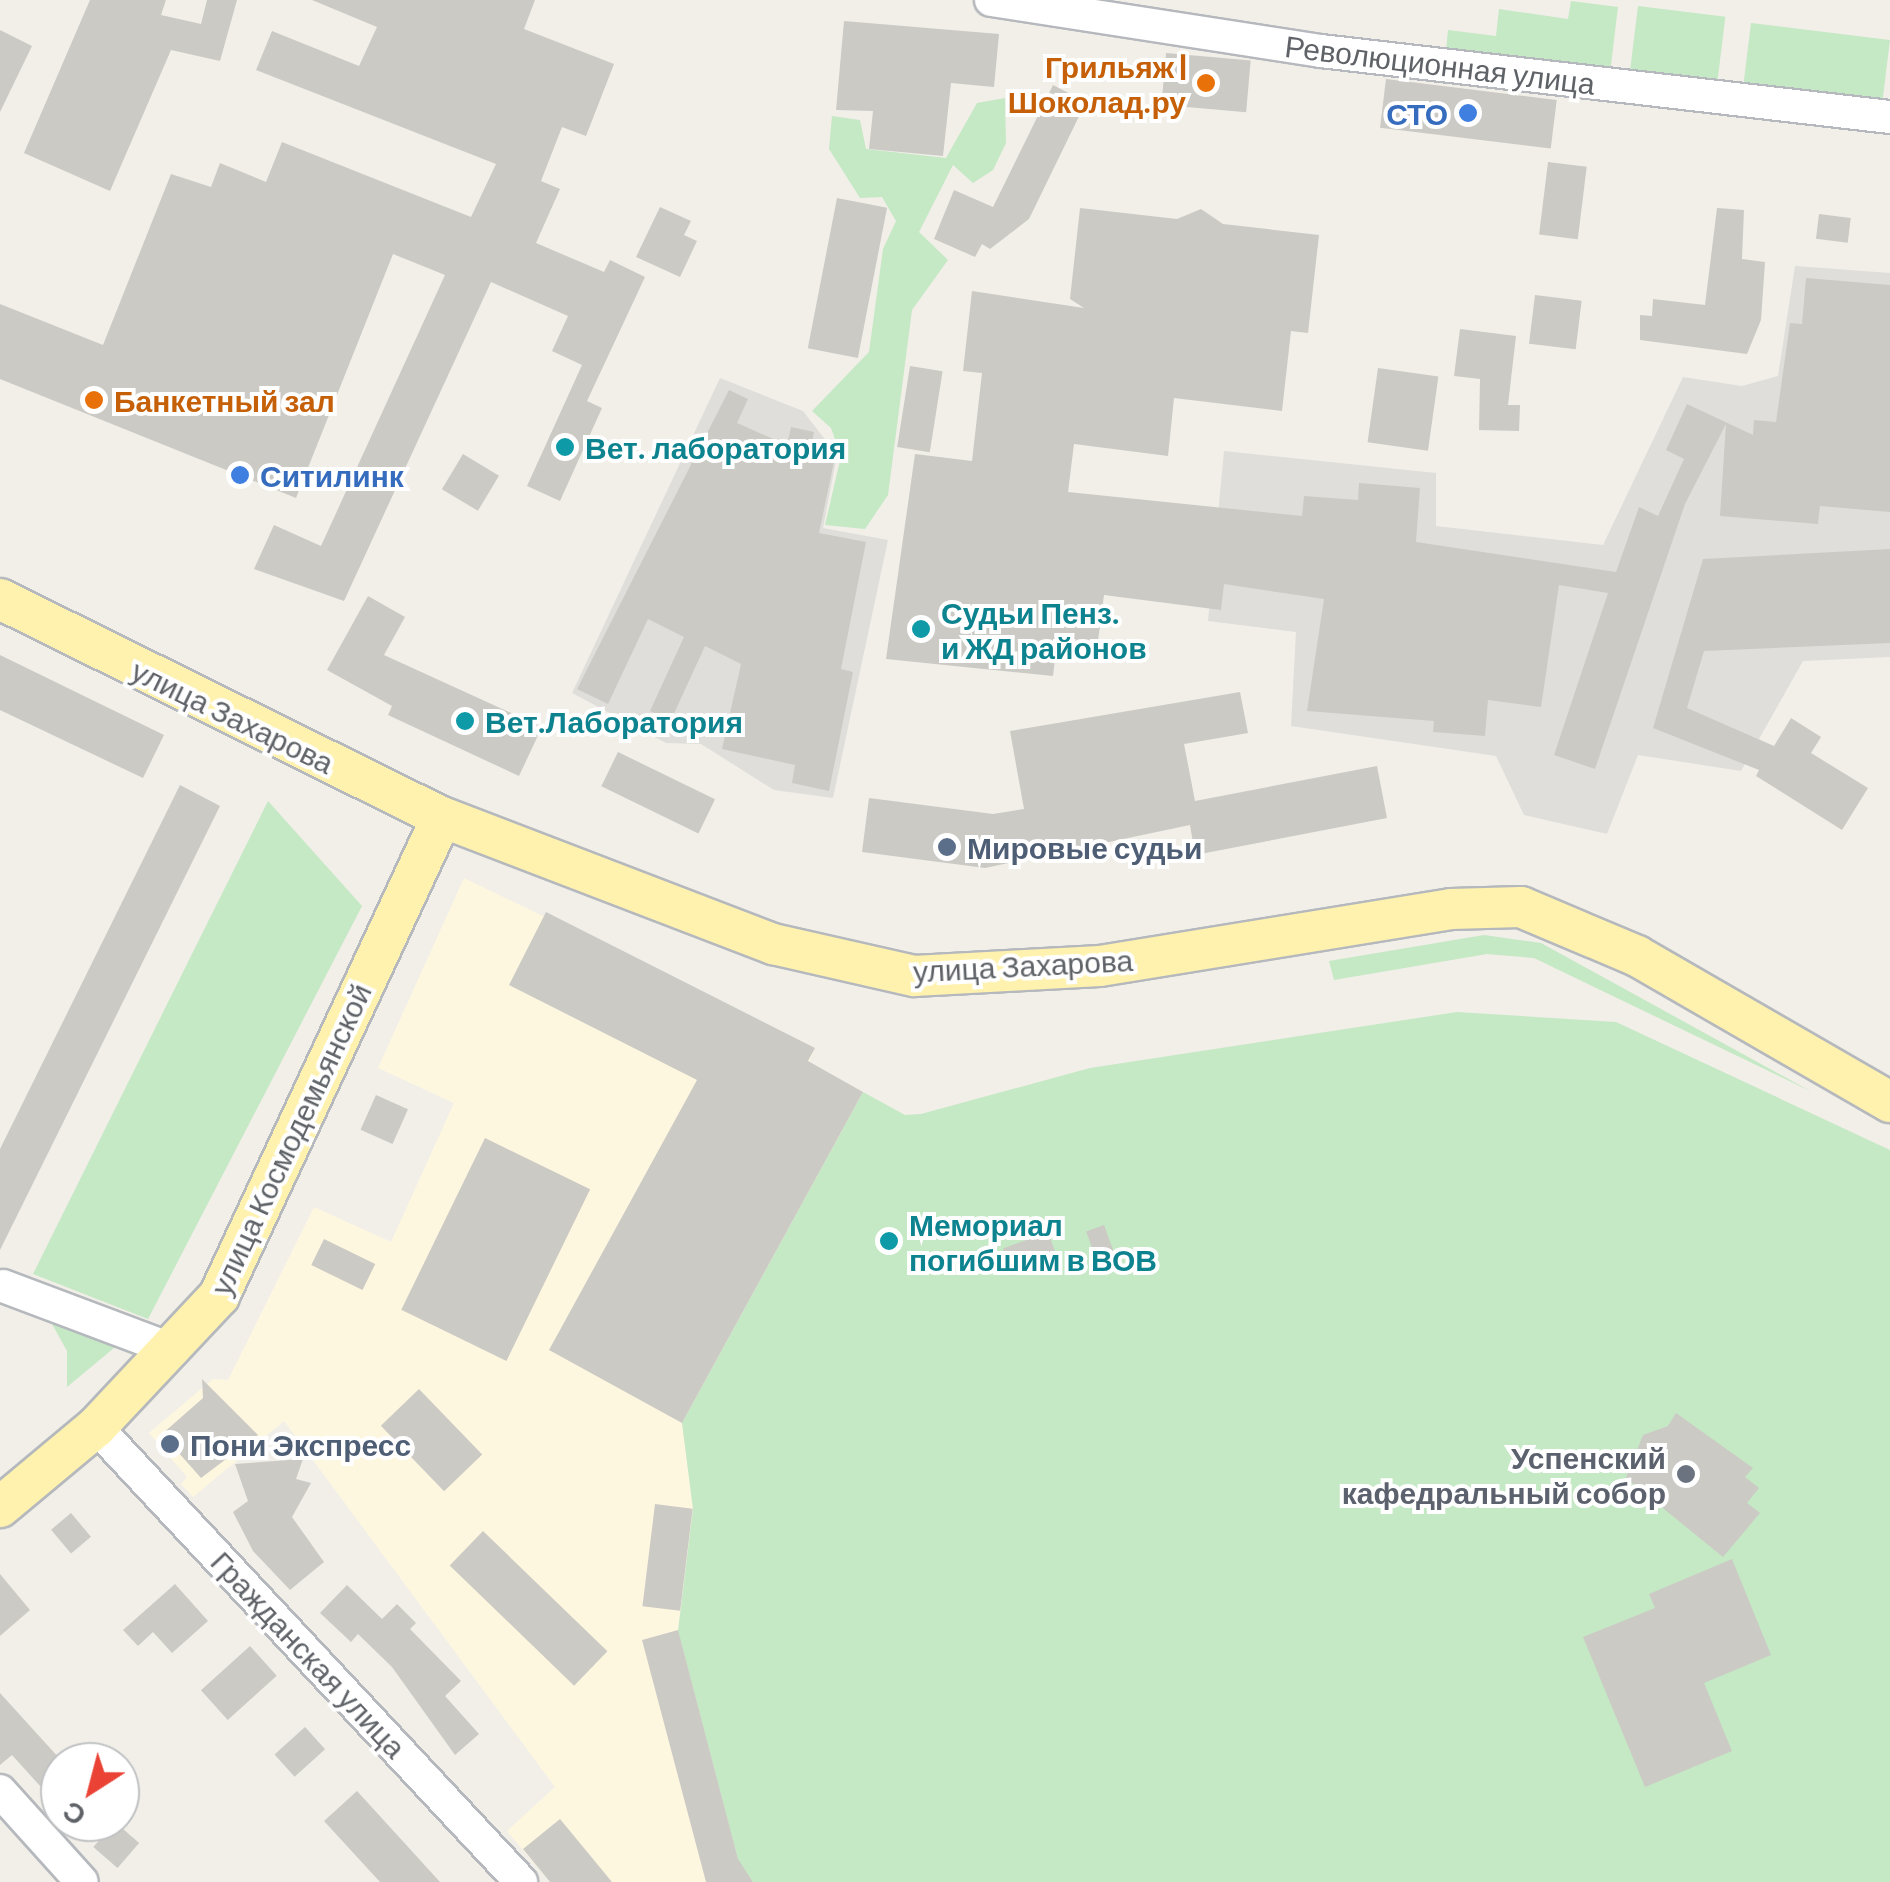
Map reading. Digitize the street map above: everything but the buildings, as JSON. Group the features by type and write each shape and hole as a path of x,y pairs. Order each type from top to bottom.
{"main road":[{"name":"улица Захарова","path":"0,599 442,816 773,944 914,976 1100,966 1451,909 1521,908 1637,956 1890,1102"},
{"name":"улица Космодемьянской","path":"0,1507 96,1428 174,1350 219,1296 442,816"}],"street":[{"name":"Революционная улица","path":"992,0 1321,51 1890,117"},
{"path":"3,1286 174,1350"},
{"name":"Гражданская улица","path":"96,1428 522,1882"},
{"path":"0,1790 82,1882"}],"shaded area":[{"path":"1795,266 1890,273 1890,657 1803,661 1741,771 1638,755 1607,834 1524,815 1496,756 1291,726 1296,632 1208,621 1224,451 1436,473 1436,526 1603,545 1683,377 1742,386 1778,376"},
{"path":"720,378 803,411 837,455 823,528 888,540 833,798 774,790 701,744 666,743 572,693"},
{"path":"464,878 815,1048 809,1062 863,1092 682,1423 693,1509 678,1631 738,1860 753,1882 550,1882 507,1831 555,1787 284,1421 193,1497 181,1484 187,1477 149,1433 213,1379 228,1380 314,1207 391,1242 454,1103 378,1068"}],"green space":[{"path":"1571,1 1618,7 1610,73 1446,51 1448,30 1496,36 1499,9 1568,19"},
{"path":"1638,6 1725,17 1717,83 1630,73"},
{"path":"1751,23 1890,40 1882,104 1743,87"},
{"path":"1005,98 1006,143 993,170 973,183 953,165 919,232 948,260 912,310 888,495 865,529 825,525 841,456 831,428 812,411 869,352 883,249 896,221 882,197 860,198 829,149 832,116 860,120 866,149 946,158 977,103"},
{"path":"268,801 362,906 148,1319 33,1274"},
{"path":"1484,935 1541,943 1812,1092 1534,958 1487,954 1334,980 1329,961"},
{"path":"1457,1012 1616,1022 1890,1150 1890,1882 753,1882 738,1860 678,1631 693,1509 682,1423 863,1092 905,1115 921,1114 1090,1068"},
{"path":"47,1315 120,1343 67,1387 67,1351"}],"place":[{"name":"Грильяж | Шоколад.ру","path":"1206,83"},
{"name":"СТО","path":"1468,113"},
{"name":"Банкетный зал","path":"94,400"},
{"name":"Вет. лаборатория","path":"565,447"},
{"name":"Ситилинк","path":"240,475"},
{"name":"Судьи Пенз. и ЖД районов","path":"921,629"},
{"name":"Вет.Лаборатория","path":"465,721"},
{"name":"Мировые судьи","path":"947,847"},
{"name":"Мемориал погибшим в ВОВ","path":"889,1241"},
{"name":"Пони Экспресс","path":"170,1444"},
{"name":"Успенский кафедральный собор","path":"1686,1474"}]}
